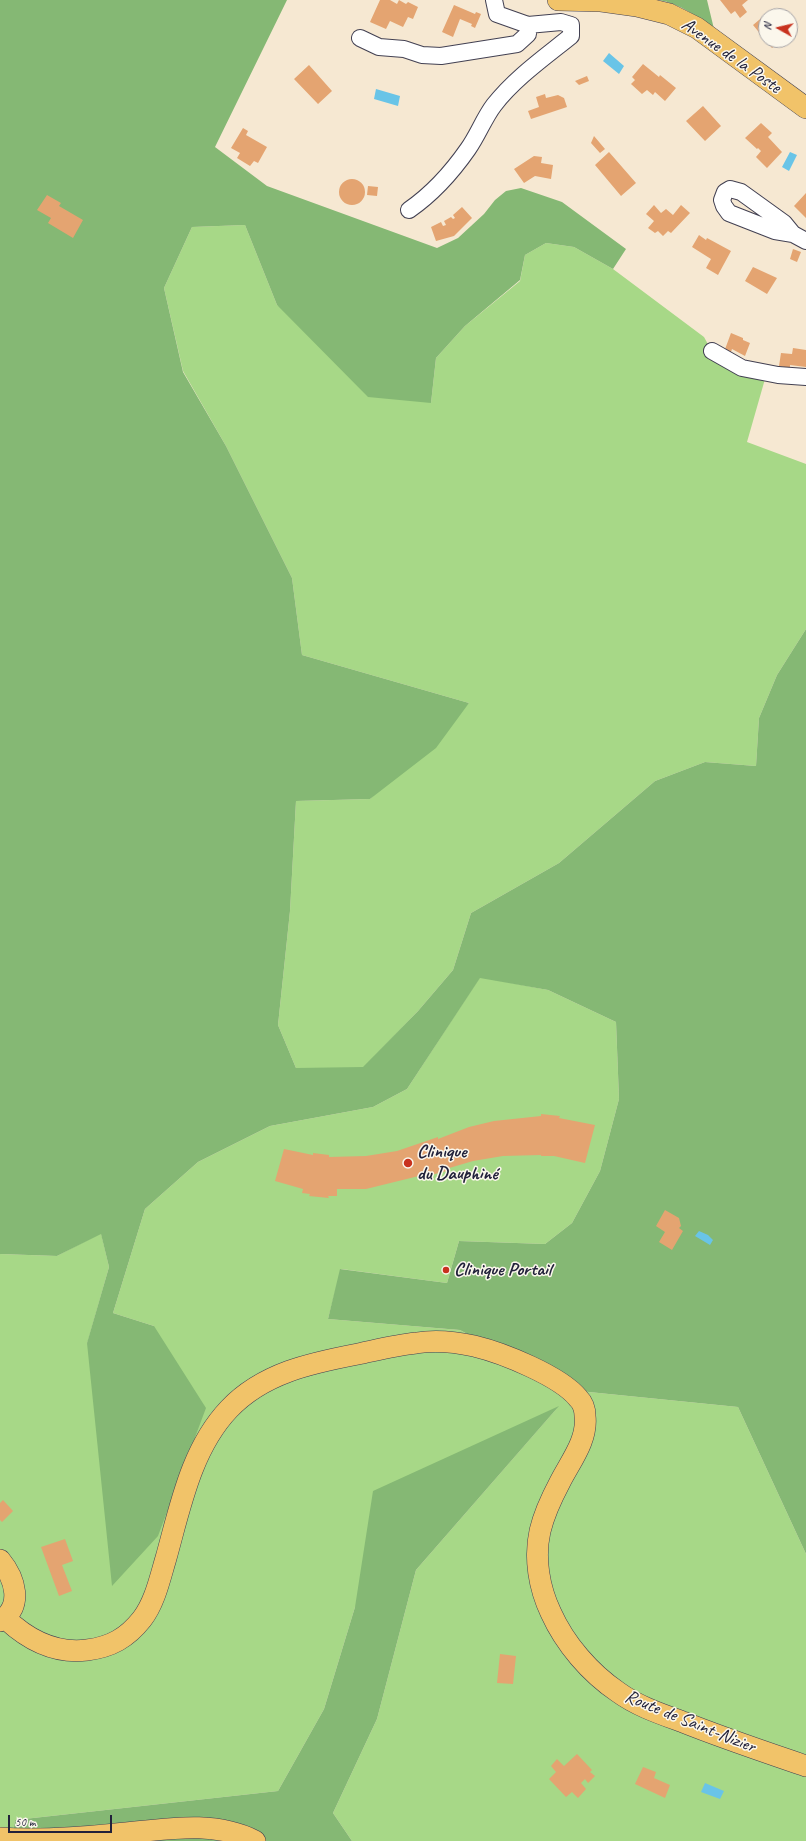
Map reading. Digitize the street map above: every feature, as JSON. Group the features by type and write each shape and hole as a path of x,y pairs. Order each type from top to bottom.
{"main road":[{"name":"Avenue de la Poste","path":"558,0 601,1 637,6 669,14 697,28 806,108"},
{"name":"Route de Saint-Nizier","path":"2,1620 26,1636 44,1645 65,1650 79,1651 106,1647 121,1639 143,1617 152,1599 184,1497 202,1446 222,1416 250,1390 284,1372 318,1362 395,1346 434,1342 454,1343 488,1350 561,1382 578,1397 582,1404 585,1415 583,1438 560,1481 545,1515 539,1534 537,1555 541,1589 546,1604 554,1621 574,1650 609,1686 634,1702 697,1728 806,1766"},
{"path":"0,1560 11,1577 15,1594 15,1602 10,1612 2,1620"},
{"path":"0,1838 43,1840 199,1827 234,1832 255,1841"}],"street":[{"path":"409,210 426,198 468,149 494,106 510,87 571,36 571,25 561,22 528,25 497,14 494,0"},
{"path":"360,38 379,47 404,49 422,55 441,56 517,44 528,34 528,25"},
{"path":"712,351 742,368 778,375 806,377"}],"green space":[{"path":"0,0 287,0 215,147 267,186 437,248 458,238 484,214 495,200 506,191 521,188 562,202 626,249 613,269 574,247 546,243 525,255 520,280 465,326 436,358 431,403 368,397 277,305 245,225 192,227 164,288 183,372 226,446 292,578 302,655 469,703 436,748 370,799 296,801 290,911 278,1025 296,1068 363,1067 418,1011 453,970 471,913 559,863 655,781 705,762 756,766 759,718 777,675 806,629 806,1554 738,1407 569,1390 460,1330 328,1319 340,1269 447,1283 459,1241 545,1244 572,1223 600,1171 619,1099 616,1022 548,990 480,978 407,1089 373,1107 270,1126 198,1162 145,1209 113,1313 154,1326 206,1408 158,1536 112,1586 87,1343 109,1267 101,1234 57,1256 0,1254"},
{"path":"659,0 707,0 714,29 695,15 674,4"},
{"path":"245,225 277,305 431,403 436,358 465,326 520,281 525,255 546,243 574,247 613,269 704,337 716,359 765,379 747,442 806,464 806,629 777,675 759,718 756,766 705,762 655,781 559,863 471,913 453,970 418,1011 363,1068 296,1068 278,1025 290,911 296,801 370,799 469,703 302,655 292,578 226,446 183,371 164,288 192,227"},
{"path":"480,977 548,990 616,1022 619,1099 600,1171 572,1223 545,1244 459,1241 447,1283 341,1269 328,1319 460,1330 569,1390 738,1407 806,1554 806,1841 352,1841 333,1813 377,1719 416,1570 558,1407 355,1607 324,1709 278,1791 15,1820 12,1841 0,1841 0,1254 57,1256 101,1233 109,1267 87,1344 154,1326 113,1313 145,1209 198,1162 270,1126 373,1107 407,1089"},
{"path":"559,1406 416,1570 377,1719 333,1813 352,1841 12,1841 15,1820 278,1791 324,1709 355,1607 373,1491"}],"water":[{"path":"609,53 624,66 619,74 603,61"},
{"path":"376,89 400,96 398,106 374,99"},
{"path":"790,152 797,155 789,171 782,167"},
{"path":"699,1231 708,1235 713,1240 710,1245 695,1236"},
{"path":"705,1783 724,1791 720,1799 701,1792"}],"building":[{"path":"380,0 390,0 397,4 399,0 406,4 408,2 418,7 413,19 408,17 403,27 390,21 386,29 370,22"},
{"path":"720,0 748,0 742,5 747,12 740,18 735,11 731,14"},
{"path":"454,5 475,14 476,12 481,14 475,28 471,26 472,24 460,19 453,37 442,32"},
{"path":"758,21 758,31 753,25"},
{"path":"643,64 676,88 665,101 655,92 653,95 647,90 642,94 631,84 635,80 632,77"},
{"path":"309,65 332,91 318,104 294,79"},
{"path":"587,76 589,81 579,85 575,81"},
{"path":"545,94 546,98 558,95 564,98 567,107 531,119 528,111 539,107 536,97"},
{"path":"703,106 721,126 705,141 686,121"},
{"path":"761,123 772,133 768,137 782,152 767,168 756,157 761,151 745,138"},
{"path":"243,128 248,131 246,135 267,147 258,163 254,161 250,166 237,158 240,153 231,148"},
{"path":"594,136 605,149 600,153 591,143"},
{"path":"609,152 636,183 621,196 595,165"},
{"path":"534,156 542,157 541,163 553,165 551,179 535,176 524,183 514,169"},
{"path":"352,179 361,183 365,192 361,201 352,205 343,201 339,192 343,183"},
{"path":"368,186 378,187 377,196 367,195"},
{"path":"806,193 806,218 794,206"},
{"path":"47,195 61,203 59,206 83,220 73,238 48,223 51,218 37,210"},
{"path":"654,205 661,213 666,209 673,215 681,205 690,213 671,233 668,231 663,236 658,231 655,233 648,228 654,221 646,214"},
{"path":"462,207 472,218 454,236 436,241 431,227 441,222 443,226 446,225 444,221 451,217 453,219 455,218 453,215"},
{"path":"699,235 706,240 707,238 731,251 718,275 706,268 711,259 692,247"},
{"path":"793,249 801,252 797,262 790,259"},
{"path":"753,267 777,278 767,294 745,281"},
{"path":"731,333 750,343 745,356 732,349 730,355 724,352"},
{"path":"793,348 806,350 806,367 790,365 790,368 779,366 781,353 792,354"},
{"path":"541,1114 560,1116 559,1118 595,1125 585,1163 554,1156 503,1156 473,1161 446,1169 447,1171 431,1175 431,1173 366,1189 337,1189 337,1196 328,1196 329,1198 309,1196 310,1194 302,1193 303,1189 275,1181 284,1149 313,1155 313,1153 329,1155 329,1157 366,1156 397,1151 438,1137 438,1139 469,1127 494,1121 541,1116"},
{"path":"665,1210 679,1218 681,1226 679,1228 683,1231 672,1250 659,1242 665,1232 656,1226"},
{"path":"3,1500 13,1511 2,1522 0,1520 0,1503"},
{"path":"65,1539 73,1561 62,1565 72,1591 59,1596 41,1547"},
{"path":"500,1654 516,1656 513,1684 497,1683"},
{"path":"577,1754 592,1770 590,1772 595,1776 588,1783 585,1779 581,1783 586,1789 578,1798 572,1792 566,1797 549,1779 556,1772 551,1766 557,1759 564,1766"},
{"path":"643,1767 656,1772 654,1778 670,1785 665,1798 635,1784"}],"place":[{"name":"Clinique du Dauphiné","path":"408,1163"},
{"name":"Clinique Portail","path":"446,1270"}]}
